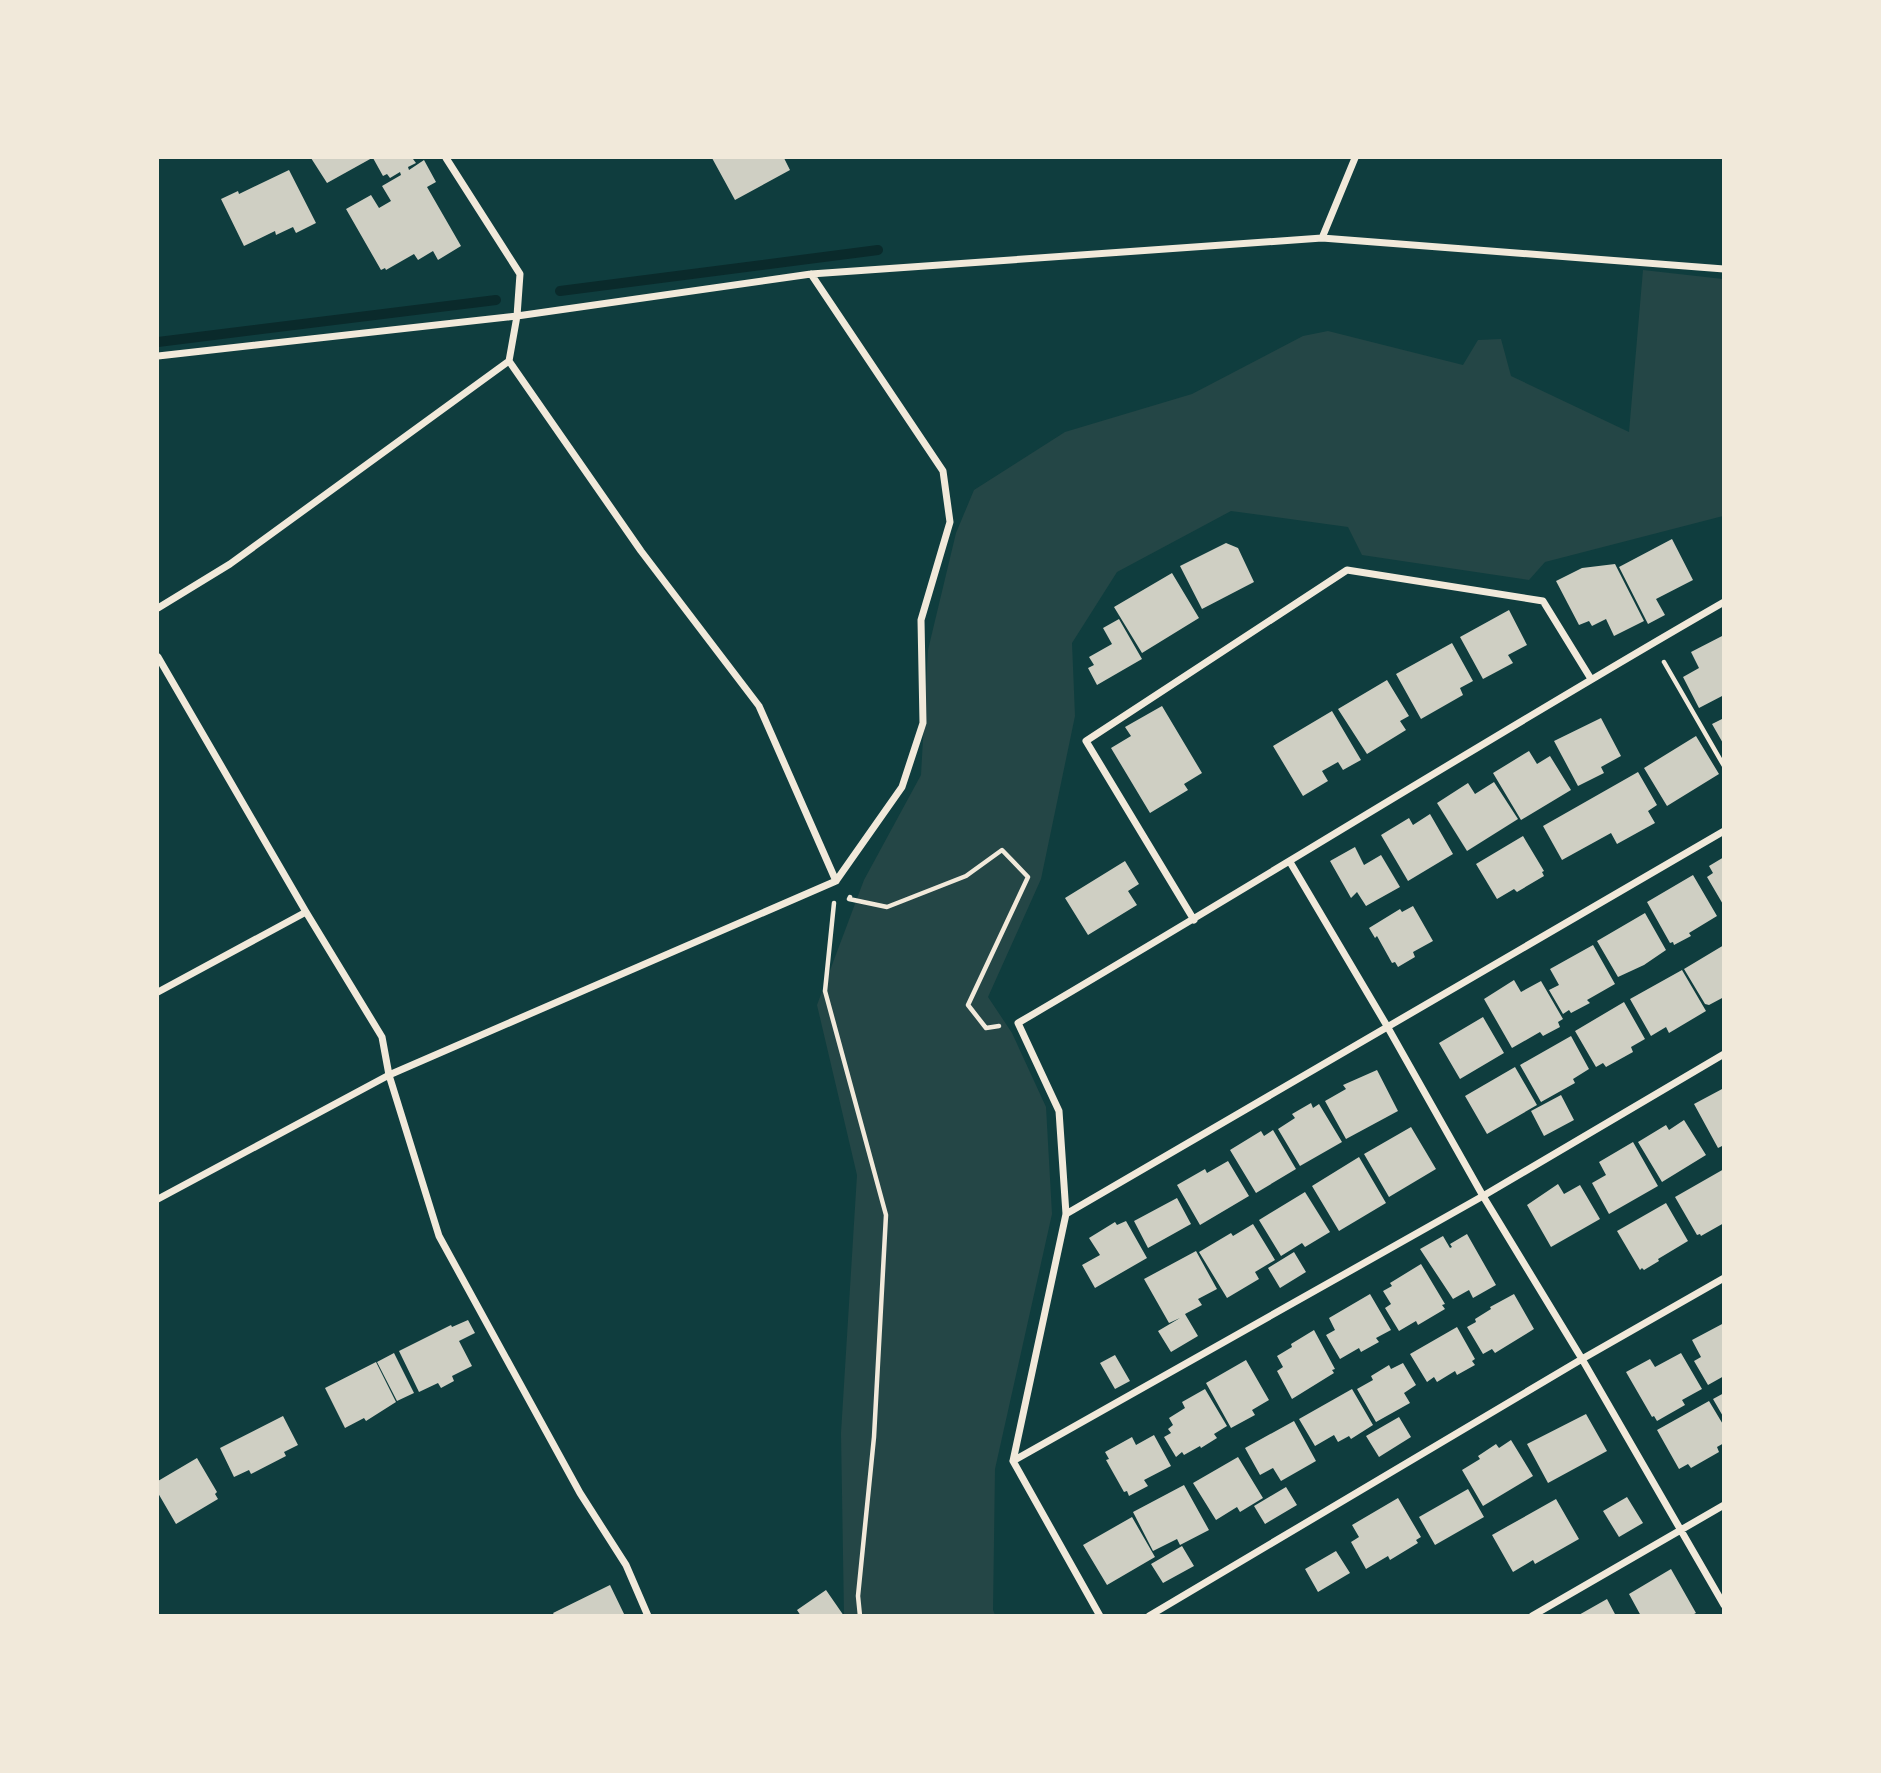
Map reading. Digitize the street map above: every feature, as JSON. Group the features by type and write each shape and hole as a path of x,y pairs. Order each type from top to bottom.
{"street":[{"path":"158,608 230,564 509,361 517,316 520,274 446,158"},
{"path":"1322,239 1355,158"},
{"path":"158,356 517,316 811,274 1322,239 1724,270"},
{"path":"158,1199 388,1076 836,881 902,787 923,723 920,620 950,522 943,471 811,274"},
{"path":"509,361 641,551 759,706 836,881"},
{"path":"1194,920 1086,741 1347,570 1543,601 1591,679"},
{"path":"1100,1615 1013,1461 1066,1213 1059,1111 1018,1023 1724,602"},
{"path":"158,657 382,1037 388,1076 439,1236 580,1493 626,1565 648,1615"},
{"path":"1066,1213 1724,831"},
{"path":"1290,862 1724,1605"},
{"path":"158,992 306,912"},
{"path":"1013,1461 1483,1196 1724,1054"},
{"path":"1149,1615 1724,1278"},
{"path":"1532,1615 1724,1505"}],"path":[{"path":"1653,643 1724,766"},
{"path":"853,887 849,899 887,907 966,876 1002,850 1028,877 968,1005 986,1028 1018,1023"},
{"path":"836,881 825,991 886,1215 874,1437 858,1596 860,1615"}],"shaded area":[{"path":"1643,270 1723,279 1723,516 1545,562 1529,580 1362,555 1348,527 1231,511 1117,572 1072,643 1075,716 1041,879 988,997 1012,1033 1046,1107 1052,1214 995,1469 995,1615 844,1615 841,1433 857,1175 817,1005 864,880 921,775 928,650 956,533 974,490 1065,432 1192,394 1303,336 1328,331 1463,365 1478,340 1501,339 1511,376 1629,432"}],"building":[{"path":"311,158 372,158 327,183"},
{"path":"373,158 416,158 413,159 416,163 408,167 409,170 424,160 436,182 427,187 461,246 438,260 433,251 418,260 414,254 386,270 381,270 346,209 371,195 379,208 391,201 382,186 401,175 400,172 390,178 387,174 383,176"},
{"path":"712,158 784,158 790,170 735,200"},
{"path":"289,170 316,223 296,233 293,227 276,235 275,231 244,246 221,199 238,191 239,194"},
{"path":"1672,539 1693,580 1656,599 1665,615 1648,624 1619,567"},
{"path":"1226,543 1238,548 1254,582 1202,609 1180,566"},
{"path":"1615,564 1644,621 1614,636 1606,619 1592,626 1589,621 1579,625 1556,581 1582,568"},
{"path":"1172,573 1199,618 1142,653 1114,607"},
{"path":"1509,610 1527,645 1508,655 1513,663 1483,679 1460,637"},
{"path":"1119,619 1142,659 1097,685 1088,668 1094,665 1089,657 1112,644 1103,628"},
{"path":"1724,635 1724,695 1699,708 1683,677 1699,668 1691,652"},
{"path":"1452,643 1473,681 1460,688 1463,695 1421,719 1396,674"},
{"path":"1387,680 1409,716 1400,721 1406,730 1367,754 1338,709"},
{"path":"1162,706 1202,773 1184,784 1188,790 1150,813 1111,748 1131,736 1125,727"},
{"path":"1332,711 1361,760 1343,770 1338,762 1322,771 1328,781 1303,796 1273,746"},
{"path":"1601,718 1621,756 1601,767 1604,773 1578,786 1554,741"},
{"path":"1724,718 1724,745 1712,724"},
{"path":"1696,736 1719,774 1667,806 1644,768"},
{"path":"1529,751 1537,764 1550,756 1571,790 1521,820 1493,773"},
{"path":"1638,772 1657,805 1648,811 1655,823 1617,844 1611,833 1562,860 1543,826"},
{"path":"1494,782 1518,819 1467,851 1437,803 1468,783 1475,794"},
{"path":"1430,814 1453,854 1408,881 1381,835 1409,818 1413,825"},
{"path":"1523,836 1544,871 1544,876 1517,892 1514,889 1497,899 1476,864"},
{"path":"1355,847 1364,865 1381,855 1400,887 1366,906 1357,892 1351,898 1330,861"},
{"path":"1724,857 1724,906 1707,877 1713,873 1709,866"},
{"path":"1125,861 1139,884 1128,891 1137,905 1088,935 1065,898"},
{"path":"1693,875 1717,916 1674,945 1673,942 1670,943 1647,902"},
{"path":"1413,906 1433,941 1413,952 1415,957 1398,967 1395,962 1392,963 1377,936 1375,938 1369,928 1400,909 1402,912"},
{"path":"1645,913 1666,950 1644,965 1618,977 1597,941"},
{"path":"1593,945 1615,984 1587,1000 1590,1003 1563,1014 1549,990 1559,985 1550,969"},
{"path":"1724,945 1724,997 1709,1005 1705,1004 1684,969"},
{"path":"1682,970 1706,1011 1669,1033 1666,1027 1651,1036 1630,999"},
{"path":"1514,980 1521,992 1541,981 1563,1019 1558,1022 1560,1027 1543,1036 1540,1032 1512,1048 1484,999"},
{"path":"1624,1002 1645,1039 1631,1047 1633,1052 1606,1067 1603,1063 1596,1067 1575,1031"},
{"path":"1483,1017 1504,1053 1460,1079 1439,1043"},
{"path":"1571,1036 1589,1069 1573,1079 1575,1083 1541,1102 1520,1065"},
{"path":"1515,1067 1537,1105 1487,1134 1465,1096"},
{"path":"1377,1070 1398,1111 1346,1139 1325,1101 1346,1089 1343,1085"},
{"path":"1724,1088 1724,1145 1718,1148 1694,1104"},
{"path":"1561,1095 1574,1120 1544,1136 1531,1111"},
{"path":"1311,1103 1313,1108 1319,1104 1342,1142 1300,1166 1278,1129 1295,1118 1292,1114"},
{"path":"1684,1120 1706,1155 1662,1182 1638,1142 1666,1125 1669,1130"},
{"path":"1411,1127 1436,1169 1389,1197 1364,1154"},
{"path":"1273,1130 1296,1169 1256,1193 1230,1150 1261,1131 1264,1136"},
{"path":"1633,1142 1658,1186 1609,1214 1592,1183 1606,1175 1599,1162"},
{"path":"1359,1157 1386,1203 1339,1231 1312,1186"},
{"path":"1228,1161 1249,1196 1200,1225 1177,1185 1205,1169 1207,1173"},
{"path":"1724,1169 1724,1223 1701,1236 1697,1235 1675,1197"},
{"path":"1558,1184 1564,1194 1580,1185 1600,1219 1551,1247 1527,1205"},
{"path":"1305,1192 1330,1232 1305,1247 1302,1243 1281,1256 1259,1220"},
{"path":"1177,1198 1191,1224 1148,1248 1134,1221"},
{"path":"1666,1203 1688,1241 1658,1259 1659,1261 1640,1270 1617,1231"},
{"path":"1126,1221 1147,1258 1095,1288 1082,1265 1100,1255 1089,1238 1115,1222 1117,1225"},
{"path":"1253,1224 1275,1260 1255,1272 1259,1279 1227,1298 1199,1252 1231,1233 1233,1236"},
{"path":"1467,1234 1496,1285 1473,1298 1469,1290 1453,1299 1420,1249 1443,1236 1450,1248 1450,1244"},
{"path":"1196,1251 1217,1289 1198,1299 1202,1305 1185,1314 1198,1336 1171,1352 1158,1331 1180,1318 1169,1323 1144,1279"},
{"path":"1294,1252 1306,1272 1280,1288 1268,1268"},
{"path":"1421,1264 1445,1304 1442,1305 1445,1309 1418,1325 1416,1321 1399,1331 1385,1308 1391,1304 1383,1291 1392,1286 1390,1283"},
{"path":"1370,1294 1391,1330 1376,1338 1379,1342 1361,1352 1359,1348 1340,1359 1326,1335 1335,1330 1329,1318"},
{"path":"1514,1294 1534,1329 1495,1353 1492,1349 1483,1354 1467,1327 1491,1309 1490,1307"},
{"path":"468,1320 475,1333 459,1341 472,1366 452,1376 454,1381 441,1388 438,1383 419,1392 399,1351 451,1325 452,1327"},
{"path":"1724,1323 1724,1376 1708,1385 1694,1361 1701,1357 1692,1340"},
{"path":"1457,1327 1475,1359 1472,1361 1475,1365 1457,1375 1455,1371 1437,1382 1434,1377 1427,1382 1410,1354"},
{"path":"1314,1330 1335,1369 1332,1370 1334,1373 1292,1399 1277,1371 1283,1367 1277,1356"},
{"path":"394,1353 414,1393 397,1401 377,1362"},
{"path":"1681,1353 1702,1389 1682,1400 1685,1405 1657,1421 1626,1372 1650,1359 1655,1367"},
{"path":"1115,1355 1130,1381 1115,1389 1100,1363"},
{"path":"1246,1360 1269,1400 1252,1410 1255,1415 1231,1428 1206,1383"},
{"path":"376,1362 396,1402 366,1421 364,1418 345,1428 325,1388"},
{"path":"1403,1363 1416,1385 1404,1393 1410,1403 1376,1422 1357,1389 1373,1380 1371,1376 1389,1365 1391,1369"},
{"path":"1205,1389 1227,1426 1214,1434 1217,1438 1201,1448 1200,1446 1184,1455 1182,1452 1176,1457 1164,1437 1171,1433 1168,1429 1173,1425 1169,1418 1185,1408 1182,1402"},
{"path":"1352,1389 1373,1425 1351,1439 1349,1436 1338,1442 1334,1435 1315,1446 1299,1419"},
{"path":"1724,1393 1724,1418 1713,1399"},
{"path":"1709,1401 1724,1426 1724,1443 1717,1447 1719,1452 1691,1468 1688,1464 1679,1469 1657,1430"},
{"path":"1586,1414 1607,1451 1548,1483 1527,1444"},
{"path":"283,1416 298,1445 284,1452 286,1456 251,1474 249,1470 234,1477 220,1448"},
{"path":"1399,1417 1411,1437 1379,1457 1366,1436"},
{"path":"1294,1421 1316,1461 1281,1481 1273,1468 1260,1475 1245,1448"},
{"path":"1154,1435 1171,1466 1144,1480 1148,1486 1129,1496 1106,1460 1109,1459 1105,1452 1132,1437 1136,1445"},
{"path":"1511,1440 1533,1476 1483,1506 1462,1470 1480,1459 1478,1456 1496,1444 1499,1448"},
{"path":"1238,1457 1263,1498 1240,1512 1237,1507 1216,1520 1193,1483"},
{"path":"197,1458 217,1492 215,1494 218,1499 176,1524 158,1493 158,1481"},
{"path":"1184,1485 1209,1530 1180,1545 1177,1539 1153,1551 1133,1512"},
{"path":"1286,1487 1297,1505 1265,1524 1254,1506"},
{"path":"1468,1489 1484,1517 1435,1545 1419,1517"},
{"path":"1627,1497 1643,1523 1619,1537 1603,1511"},
{"path":"1398,1498 1421,1537 1416,1540 1418,1543 1390,1560 1388,1556 1366,1569 1351,1542 1359,1537 1352,1525"},
{"path":"1556,1499 1579,1539 1535,1564 1533,1560 1513,1572 1492,1535"},
{"path":"1132,1517 1155,1557 1107,1585 1083,1545"},
{"path":"1182,1546 1194,1566 1163,1583 1151,1564"},
{"path":"1336,1551 1350,1573 1318,1592 1305,1569"},
{"path":"1671,1569 1696,1613 1690,1616 1641,1616 1629,1594"},
{"path":"610,1585 625,1616 555,1616 553,1613"},
{"path":"826,1590 844,1616 801,1616 797,1610"},
{"path":"1607,1599 1616,1616 1577,1616"}],"waterway":[{"path":"560,291 878,250"},
{"path":"158,342 496,300"}]}
